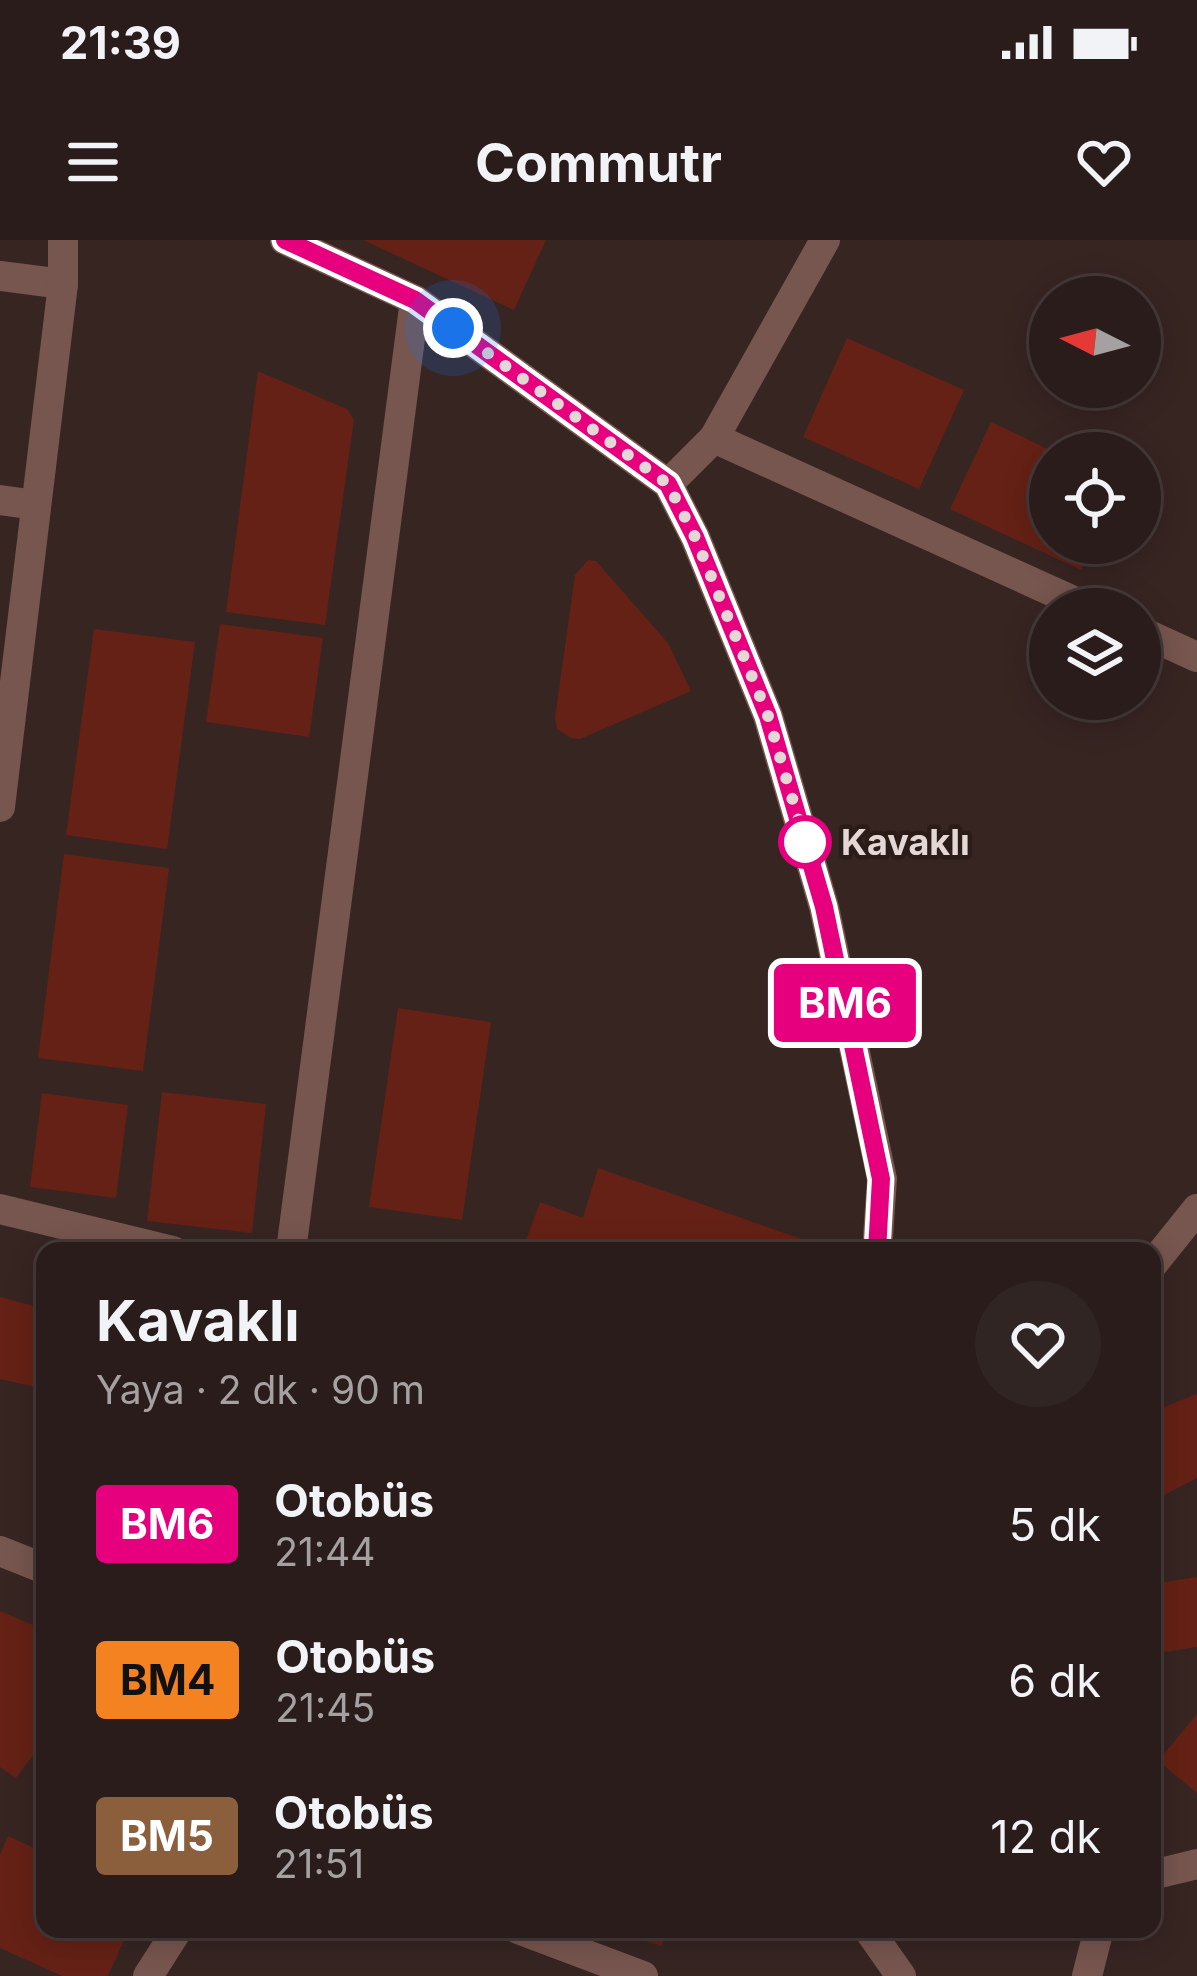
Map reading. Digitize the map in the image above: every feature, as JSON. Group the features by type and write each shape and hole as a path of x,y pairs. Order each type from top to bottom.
{"street":[{"path":"0,807 63,284 63,240"},
{"path":"285,240 415,300 668,484 695,537 768,716 824,907 881,1179 878,1242"},
{"path":"668,484 714,438 825,240"},
{"path":"0,276 63,284"},
{"path":"292,1242 415,300"},
{"path":"714,438 1045,588"},
{"path":"0,500 36,505"},
{"path":"1161,641 1197,657"},
{"path":"0,1209 136,1242"},
{"path":"1161,1254 1197,1209"},
{"path":"0,1551 36,1565"},
{"path":"1161,1873 1197,1864"},
{"path":"148,1976 172,1938"},
{"path":"542,1938 643,1976"},
{"path":"874,1938 901,1976"},
{"path":"1087,1976 1098,1938"}],"building":[{"path":"363,240 546,240 514,310"},
{"path":"847,338 964,390 919,489 803,437"},
{"path":"258,371 347,409 354,420 325,625 226,612"},
{"path":"991,422 1029,440 1029,546 950,509"},
{"path":"588,560 596,561 668,643 691,691 580,739 557,729 555,718 575,575"},
{"path":"220,624 323,638 309,737 206,722"},
{"path":"94,629 195,642 167,849 66,835"},
{"path":"64,854 169,868 143,1071 38,1058"},
{"path":"398,1008 491,1022 462,1220 369,1207"},
{"path":"162,1092 266,1104 252,1233 147,1221"},
{"path":"42,1093 128,1105 116,1198 30,1187"},
{"path":"598,1168 810,1242 525,1242 540,1202 583,1218"},
{"path":"0,1297 36,1307 36,1387 0,1379"},
{"path":"1197,1394 1197,1478 1161,1498 1161,1408"},
{"path":"1197,1577 1197,1647 1161,1653 1161,1583"},
{"path":"0,1611 36,1626 36,1751 16,1778 0,1767"},
{"path":"1197,1714 1197,1793 1161,1763"},
{"path":"8,1836 36,1849 36,1938 125,1938 108,1976 62,1976 0,1948 0,1855"},
{"path":"635,1938 664,1938 662,1946"}],"bus line":[{"name":"BM6","path":"285,240 415,300 668,484 695,537 768,716 824,907 881,1179 878,1242"}],"place":[{"name":"Kavaklı","path":"805,842"}],"route":[{"path":"453,328 668,484 695,537 768,716 805,842"}]}
